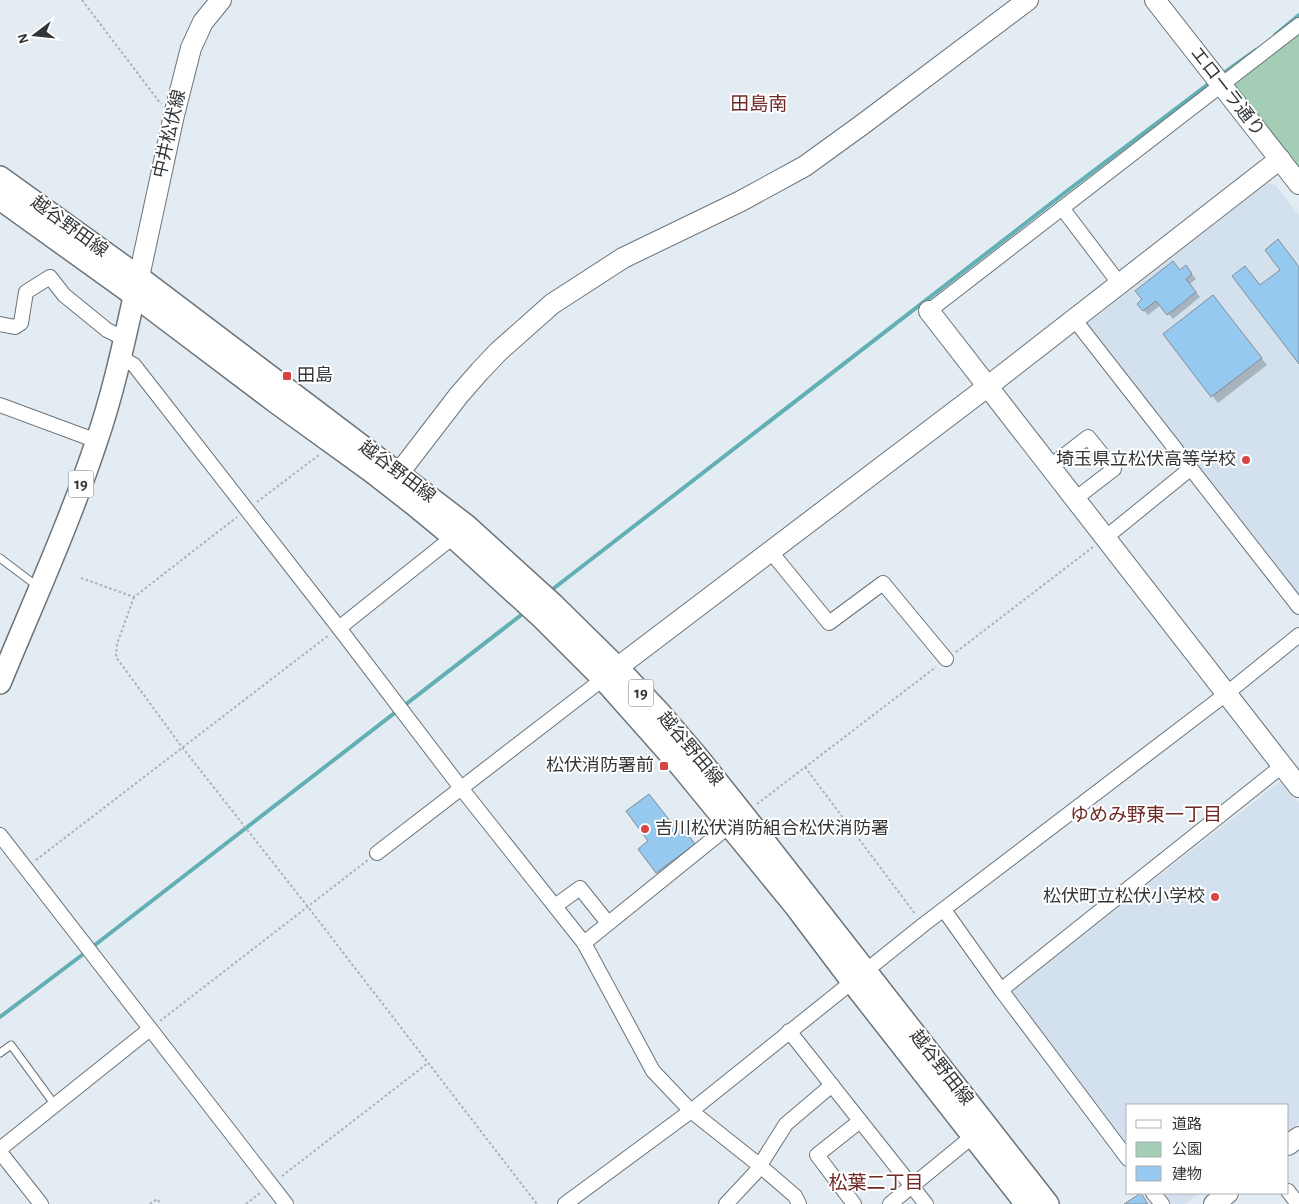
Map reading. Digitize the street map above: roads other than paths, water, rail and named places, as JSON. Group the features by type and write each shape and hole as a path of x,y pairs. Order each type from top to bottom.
{"main road":[{"name":"越谷野田線","path":"0,177 332,444 379,477 453,537 536,613 610,674 697,756 737,821 858,976 1048,1204"},
{"name":"越谷野田線","path":"0,199 137,286 399,473 466,525 554,605 610,674"},
{"name":"19","path":"0,683 76,500 97,441 123,348 137,286"},
{"name":"越谷野田線","path":"858,976 973,1136 1026,1204"}],"street":[{"name":"中井松伏線","path":"137,286 174,114 196,35 203,22 221,0"},
{"path":"399,473 459,395 480,371 498,352 552,304 623,258 741,202 804,166 843,139 1028,0"},
{"name":"エローラ通り","path":"1156,0 1299,184"},
{"path":"1299,25 929,311 1299,787"},
{"path":"377,853 987,387 1280,159"},
{"path":"1062,208 1119,283"},
{"path":"0,324 14,327 21,323 26,292 50,277 64,295 107,330 123,348 134,365 461,788 584,943 653,1071 691,1111 760,1165 795,1196 799,1204"},
{"path":"1074,318 1299,607"},
{"path":"0,404 97,441"},
{"path":"1049,467 1088,437 1114,469 1075,499"},
{"path":"1105,538 1190,469"},
{"path":"339,628 453,537"},
{"path":"771,552 830,623 883,583 946,659"},
{"path":"565,1204 691,1111 858,976 1226,694 1299,635"},
{"path":"1001,990 1282,766"},
{"path":"584,943 737,821"},
{"path":"0,835 286,1204"},
{"path":"555,906 580,888 608,923"},
{"path":"944,910 1001,990 1126,1156"},
{"path":"41,1204 0,1150 150,1028"},
{"path":"790,1031 926,1204"},
{"path":"726,1204 755,1173 786,1124 832,1085"},
{"path":"854,1204 817,1155 860,1121"},
{"path":"890,1204 973,1136"},
{"path":"1289,1192 1298,1204"},
{"path":"1154,1194 1162,1204"},
{"path":"1214,1204 1227,1194"}],"lane":[{"path":"0,558 39,587"},
{"path":"0,1053 11,1045 55,1105"}],"waterway":[{"path":"1275,35 1299,15"},
{"path":"1221,75 1256,50"},
{"path":"549,592 1067,191 1211,82"},
{"path":"91,948 525,612"},
{"path":"0,1017 86,952"}],"place":[{"name":"田島","path":"287,376"},
{"name":"埼玉県立松伏高等学校","path":"1246,460"},
{"name":"松伏消防署前","path":"664,766"},
{"name":"吉川松伏消防組合松伏消防署","path":"645,829"},
{"name":"松伏町立松伏小学校","path":"1215,897"}],"district":[{"name":"田島南","path":"759,104"},
{"name":"ゆめみ野東一丁目","path":"1146,815"},
{"name":"松葉二丁目","path":"876,1183"}]}
